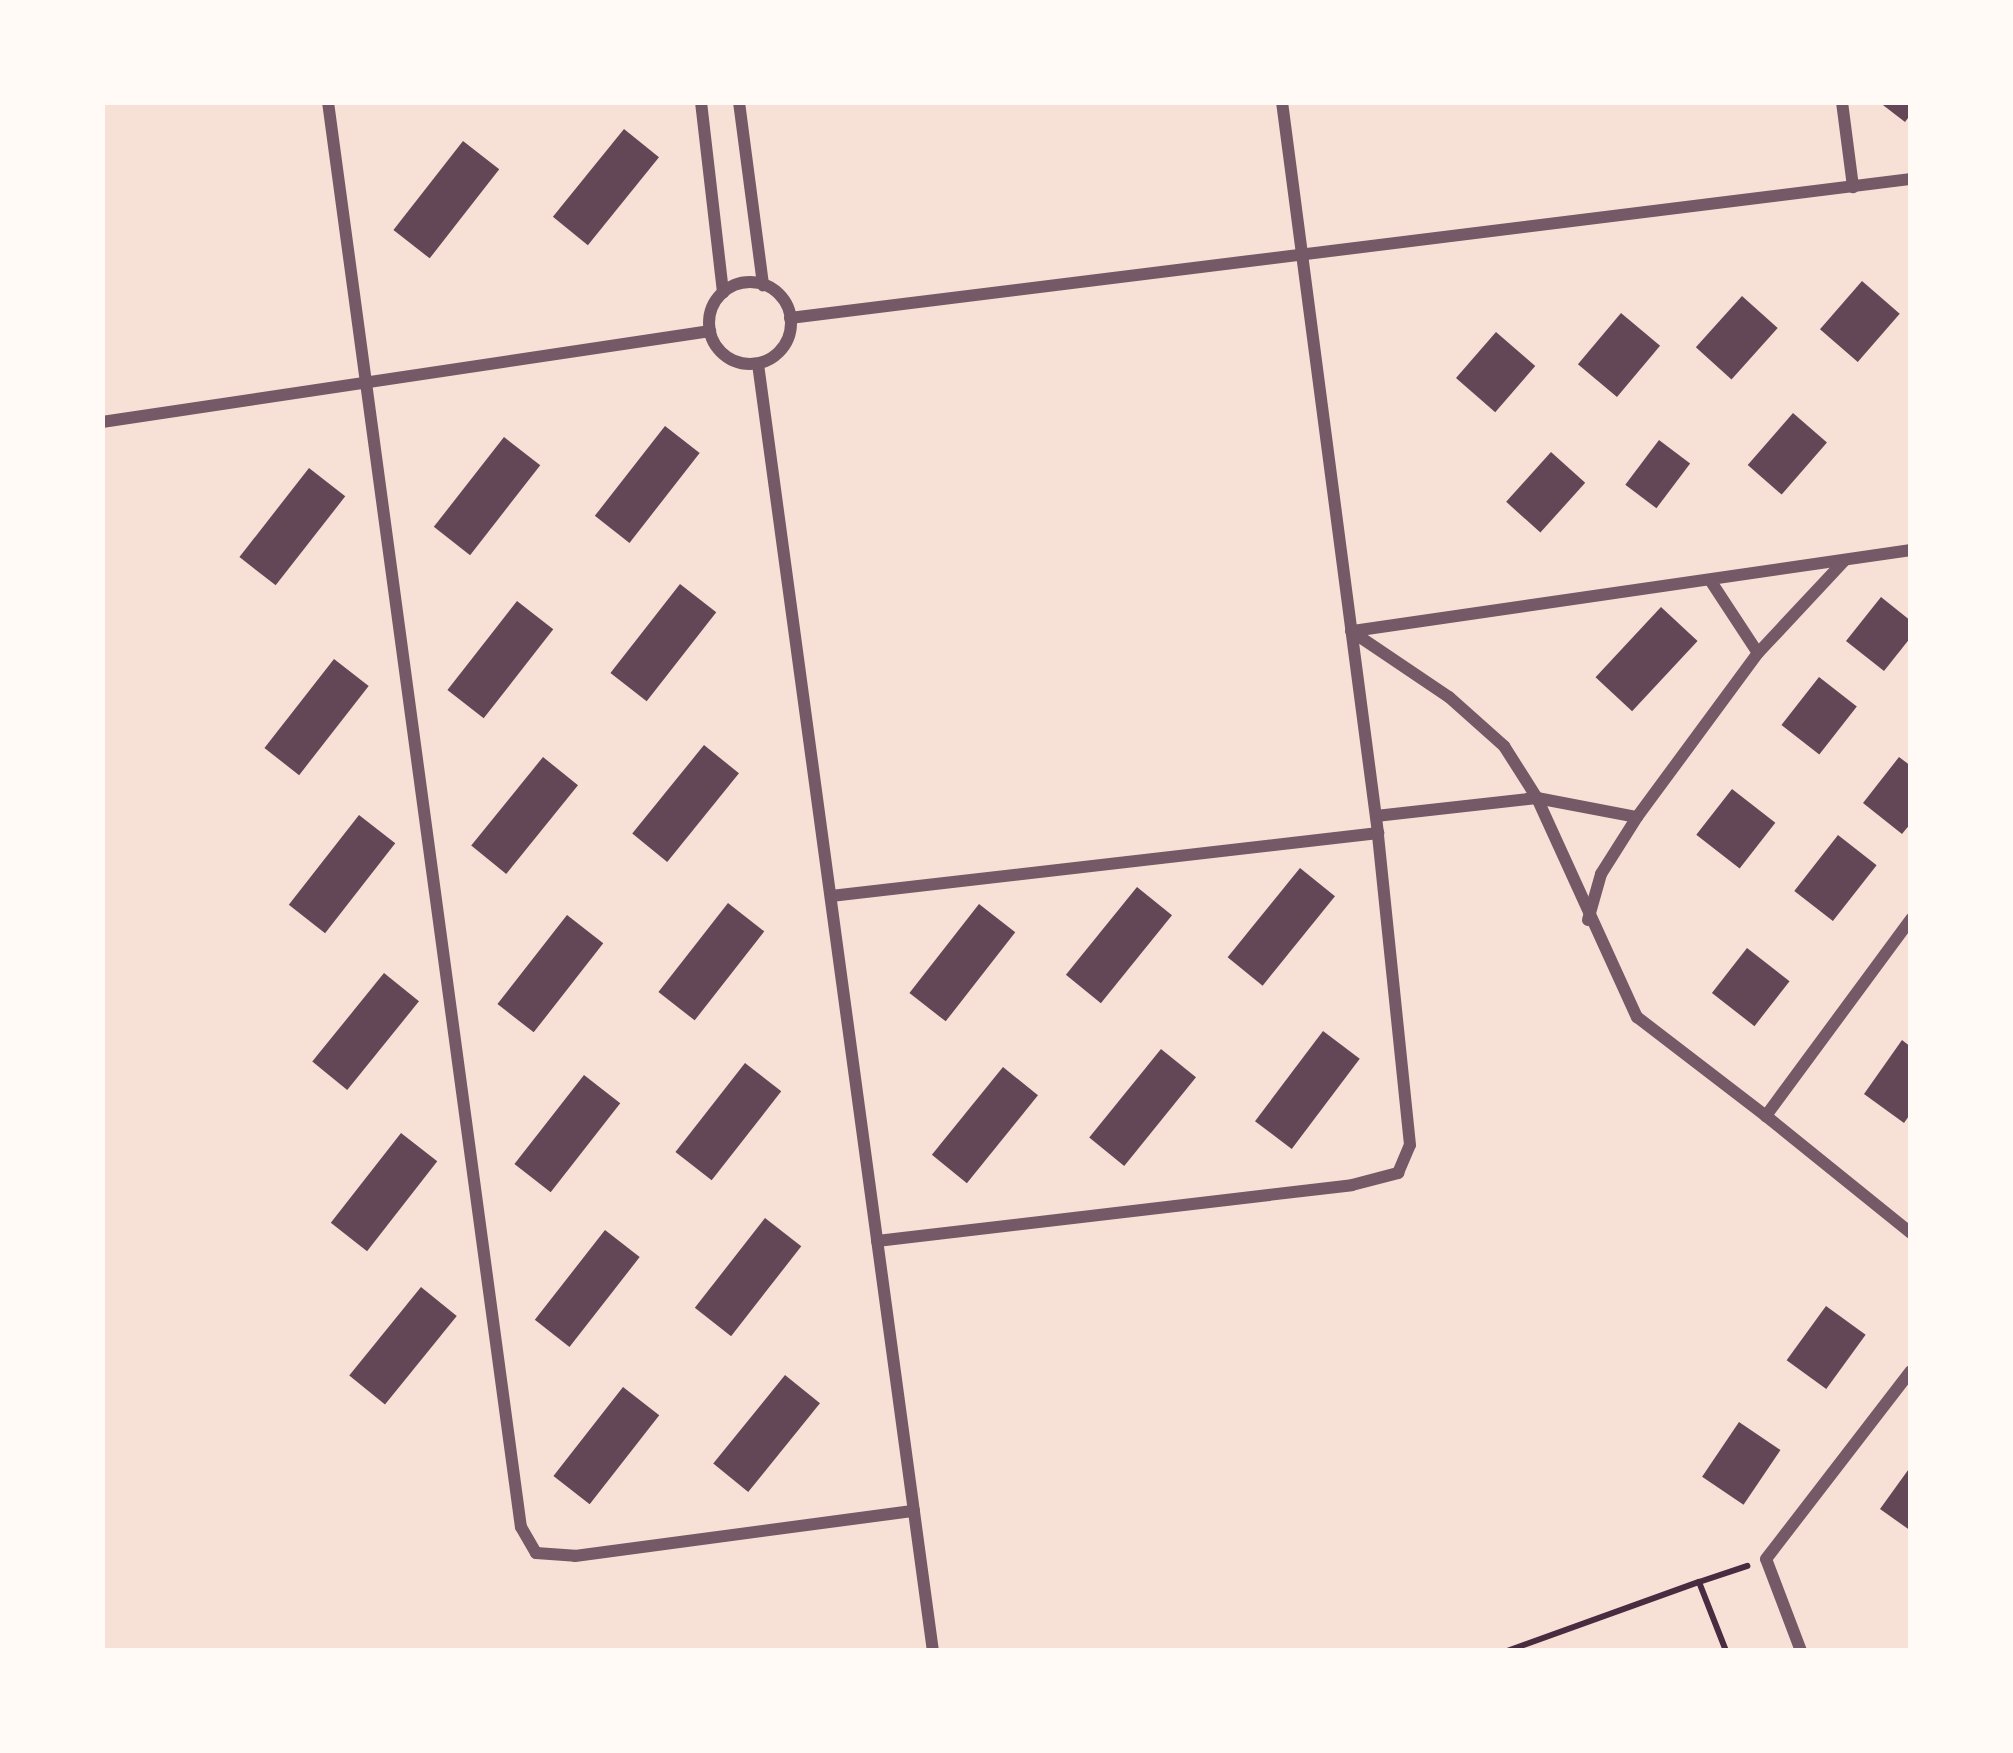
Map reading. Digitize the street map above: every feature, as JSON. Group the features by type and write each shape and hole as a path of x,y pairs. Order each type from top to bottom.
{"street":[{"path":"328,102 521,1527 536,1552 575,1556 914,1511"},
{"path":"701,102 723,293 710,331"},
{"path":"740,102 763,285"},
{"path":"877,1241 1352,1185 1398,1172 1410,1144 1376,816 1282,102"},
{"path":"1842,102 1853,187"},
{"path":"790,318 1911,179"},
{"path":"710,331 734,362 758,364 778,354 790,318 777,291 763,285 732,285 723,293"},
{"path":"102,422 710,331"},
{"path":"758,364 933,1651"},
{"path":"1352,632 1911,550"},
{"path":"1587,921 1601,874 1637,818 1758,652 1846,560"},
{"path":"1710,580 1758,652"},
{"path":"1352,632 1463,709 1504,746 1538,798 1587,921 1637,1017 1911,1233"},
{"path":"1376,816 1538,798 1637,818"},
{"path":"831,896 1378,833"},
{"path":"1766,1116 1911,919"},
{"path":"1801,1651 1766,1559 1911,1371"}],"path":[{"path":"1507,1651 1766,1559"},
{"path":"1699,1582 1726,1651"}],"building":[{"path":"1879,102 1911,102 1911,114 1905,122"},
{"path":"624,129 659,157 588,245 553,217"},
{"path":"463,141 499,169 430,258 393,230"},
{"path":"1862,281 1900,314 1858,362 1820,329"},
{"path":"1742,296 1778,328 1732,379 1696,347"},
{"path":"1621,313 1660,346 1617,397 1578,364"},
{"path":"1496,332 1535,366 1495,412 1456,378"},
{"path":"1793,413 1827,443 1782,495 1748,465"},
{"path":"665,426 700,453 629,543 595,516"},
{"path":"504,437 540,465 470,555 434,527"},
{"path":"1659,440 1690,463 1656,508 1625,485"},
{"path":"1551,452 1585,483 1540,533 1506,502"},
{"path":"309,468 345,496 276,585 239,557"},
{"path":"680,584 716,612 647,701 610,673"},
{"path":"1881,597 1911,621 1911,637 1884,671 1846,641"},
{"path":"517,601 553,629 484,718 447,690"},
{"path":"1661,607 1698,641 1632,711 1596,677"},
{"path":"334,659 369,686 299,775 264,748"},
{"path":"1819,677 1857,707 1819,755 1781,725"},
{"path":"704,745 739,773 667,862 632,834"},
{"path":"543,757 578,785 506,874 471,846"},
{"path":"1899,757 1911,766 1911,823 1902,834 1863,803"},
{"path":"1732,789 1775,823 1740,869 1696,835"},
{"path":"359,815 395,843 325,933 289,905"},
{"path":"1838,835 1877,865 1833,921 1794,891"},
{"path":"1300,868 1335,896 1263,986 1228,957"},
{"path":"1137,887 1172,915 1101,1003 1066,975"},
{"path":"728,903 764,931 695,1020 658,992"},
{"path":"979,904 1015,932 946,1021 909,993"},
{"path":"567,915 603,943 534,1032 497,1004"},
{"path":"1747,948 1790,981 1754,1026 1712,993"},
{"path":"384,973 419,1001 347,1090 312,1062"},
{"path":"1323,1031 1360,1059 1292,1149 1255,1121"},
{"path":"1902,1040 1911,1047 1911,1113 1904,1123 1864,1094"},
{"path":"1161,1049 1196,1077 1124,1166 1089,1138"},
{"path":"745,1063 781,1091 712,1180 675,1152"},
{"path":"1003,1067 1038,1095 967,1183 932,1155"},
{"path":"584,1075 620,1103 551,1192 514,1164"},
{"path":"401,1133 437,1161 367,1251 331,1223"},
{"path":"765,1218 801,1246 731,1336 695,1308"},
{"path":"605,1230 640,1257 569,1347 535,1320"},
{"path":"421,1287 457,1316 385,1405 349,1376"},
{"path":"1826,1306 1866,1335 1826,1389 1787,1360"},
{"path":"785,1375 820,1403 748,1492 713,1464"},
{"path":"623,1387 659,1415 590,1504 553,1476"},
{"path":"1739,1422 1780,1450 1744,1505 1702,1477"},
{"path":"1911,1466 1911,1531 1880,1509"}]}
